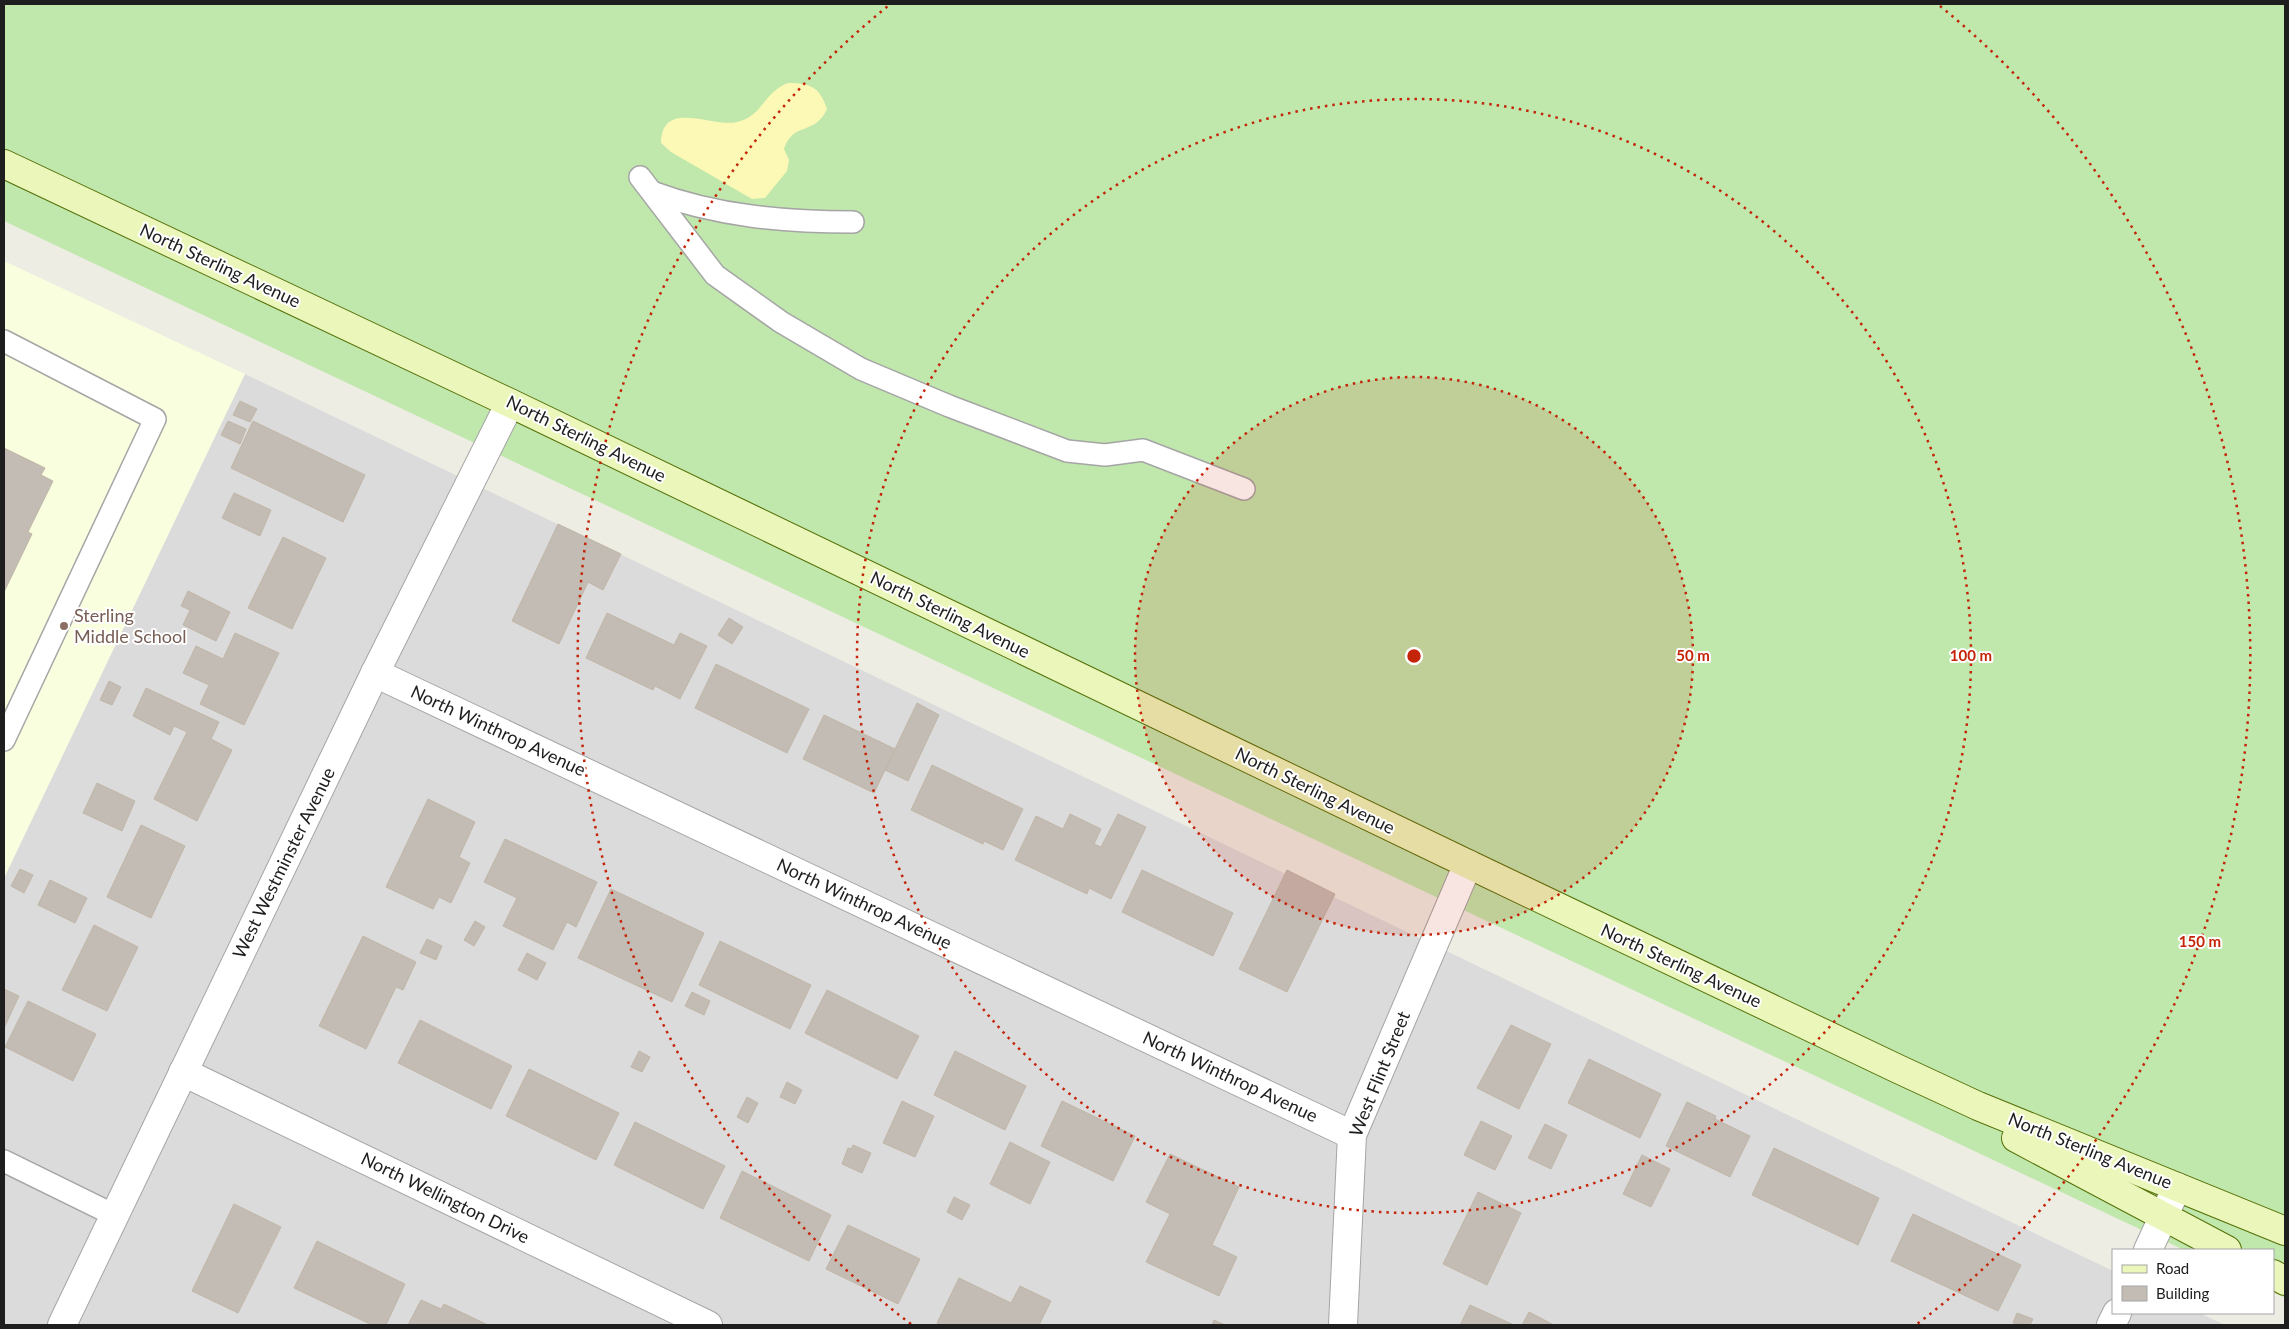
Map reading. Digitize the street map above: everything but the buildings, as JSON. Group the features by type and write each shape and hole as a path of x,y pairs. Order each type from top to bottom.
{"main road":[{"name":"North Sterling Avenue","path":"4,164 510,403 1896,1068 1978,1106 2285,1231"},
{"name":"North Sterling Avenue","path":"1896,1068 1978,1117 2225,1249"}],"street":[{"name":"West Westminster Avenue","path":"62,1325 375,673 510,403"},
{"name":"North Winthrop Avenue","path":"375,673 1352,1135"},
{"name":"West Flint Street","path":"1342,1325 1352,1135 1468,864"},
{"name":"North Wellington Drive","path":"183,1072 708,1325"},
{"path":"2148,1249 2177,1187"}],"lane":[{"path":"853,222 806,222 753,216 679,202 646,184 715,275 781,322 861,369 949,406 1067,451 1105,455 1142,450 1244,489"},
{"path":"4,341 155,419 4,740"},
{"path":"4,1161 114,1215"}],"shaded area":[{"name":"Sterling Middle School","path":"4,261 245,374 4,878"},
{"path":"245,374 2112,1271 2112,1314 2201,1314 2225,1325 4,1325 4,878"}],"green space":[{"path":"4,4 2285,4 2285,1298 2274,1292 2274,1249 2182,1249 4,221"}],"sand":[{"path":"788,83 808,85 813,88 821,96 827,109 822,118 816,123 793,134 788,140 784,149 789,160 787,171 765,198 752,199 671,152 661,143 664,129 670,122 679,118 690,118 727,123 737,122 753,115 773,92"}],"place":[{"name":"Sterling Middle School","path":"64,626"}]}
